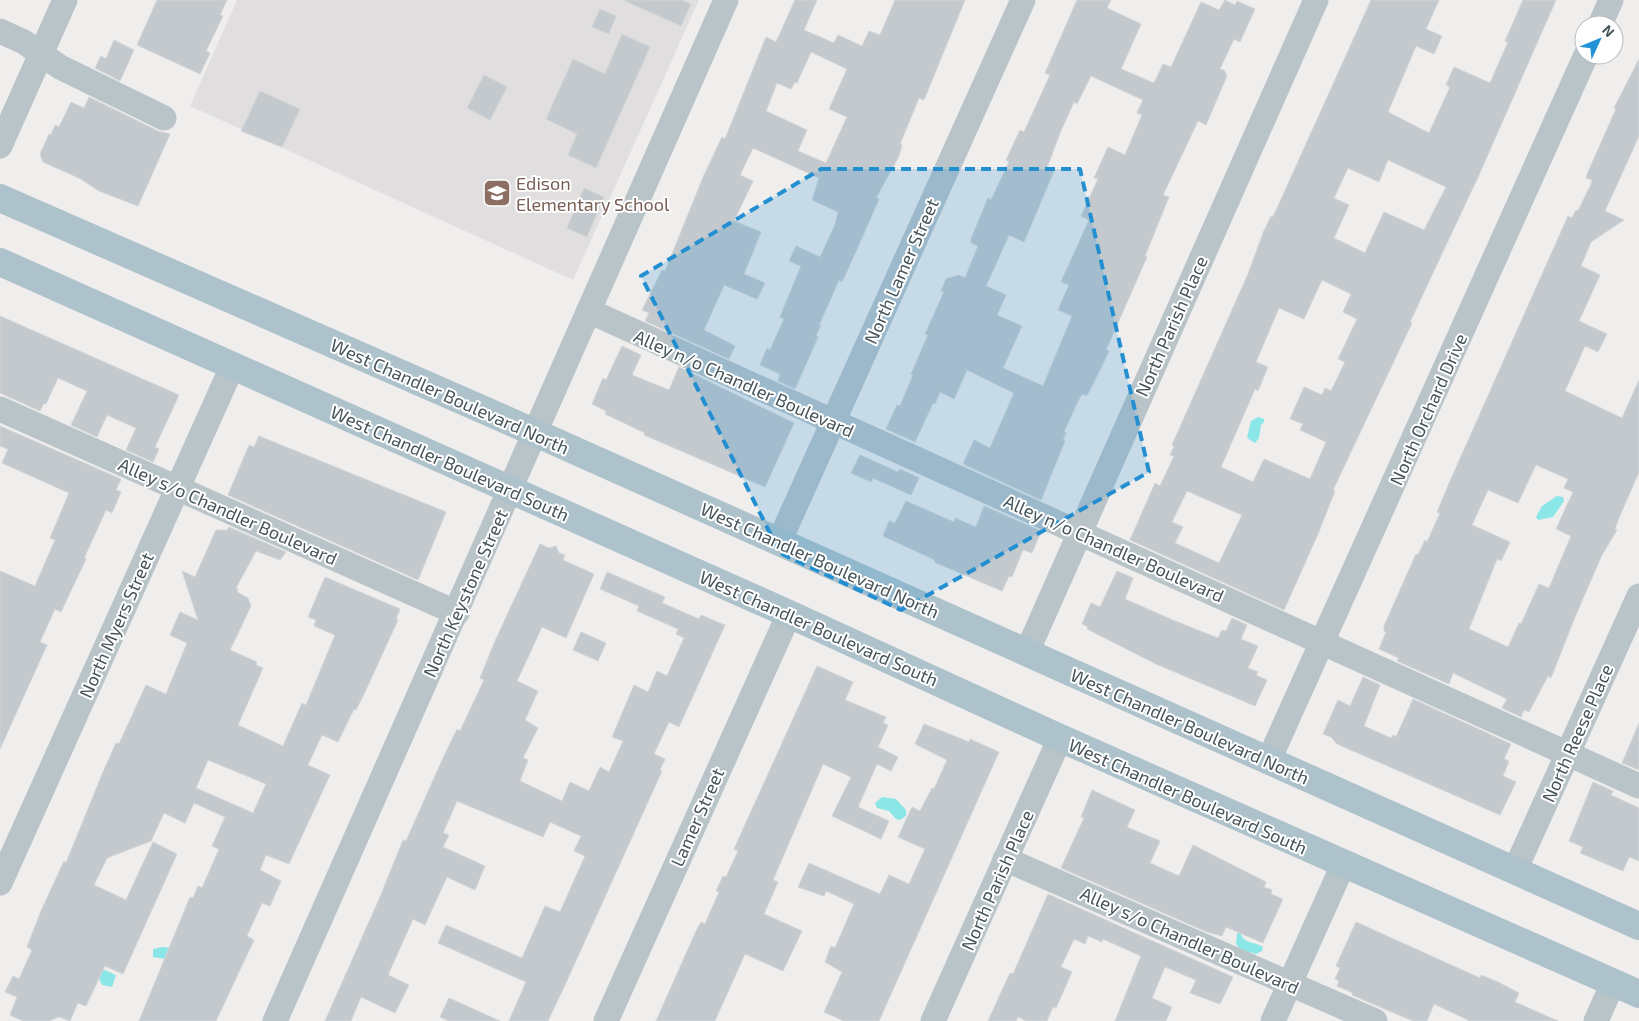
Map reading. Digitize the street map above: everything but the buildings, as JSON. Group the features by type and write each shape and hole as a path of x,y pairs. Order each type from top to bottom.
{"main road":[{"name":"West Chandler Boulevard North","path":"0,198 1027,652 1268,762 1639,926"},
{"name":"West Chandler Boulevard South","path":"0,262 232,367 511,489 1343,865 1639,994"}],"street":[{"path":"0,146 65,0"},
{"name":"North Keystone Street","path":"275,1021 457,613 726,0"},
{"name":"North Lamer Street","path":"779,542 1023,0"},
{"name":"North Parish Place","path":"1027,652 1316,0"},
{"path":"1604,15 1611,0"},
{"path":"0,31 24,42 60,67 164,118"},
{"name":"North Orchard Drive","path":"1268,762 1581,65"},
{"name":"Alley n/o Chandler Boulevard","path":"589,311 832,423 1322,641 1639,786"},
{"name":"North Myers Street","path":"0,882 232,367"},
{"name":"Alley s/o Chandler Boulevard","path":"0,409 457,613"},
{"name":"North Reese Place","path":"1515,870 1639,596"},
{"name":"Lamer Street","path":"606,1021 789,614"},
{"name":"North Parish Place","path":"934,1021 1060,738"},
{"name":"Alley s/o Chandler Boulevard","path":"1005,859 1375,1021"},
{"path":"1273,1021 1343,865"},
{"path":"1596,1021 1613,983"}],"highlighted area":[{"path":"821,169 1080,169 1149,472 901,610 780,553 641,276"}],"shaded area":[{"name":"Edison Elementary School","path":"237,0 699,0 573,280 190,106"}],"water":[{"path":"1258,417 1264,419 1264,422 1261,425 1259,438 1255,443 1247,438 1251,421"},
{"path":"1557,496 1563,497 1564,501 1553,517 1538,520 1536,517 1542,506"},
{"path":"882,797 896,799 906,810 906,816 900,820 896,819 889,811 877,808 875,803"},
{"path":"1237,933 1241,934 1245,940 1263,947 1262,951 1256,954 1240,949 1236,944"},
{"path":"162,947 173,948 165,959 153,957 153,949"},
{"path":"93,965 116,975 112,987 102,985"}],"place":[{"name":"Edison Elementary School","path":"497,193"}]}
